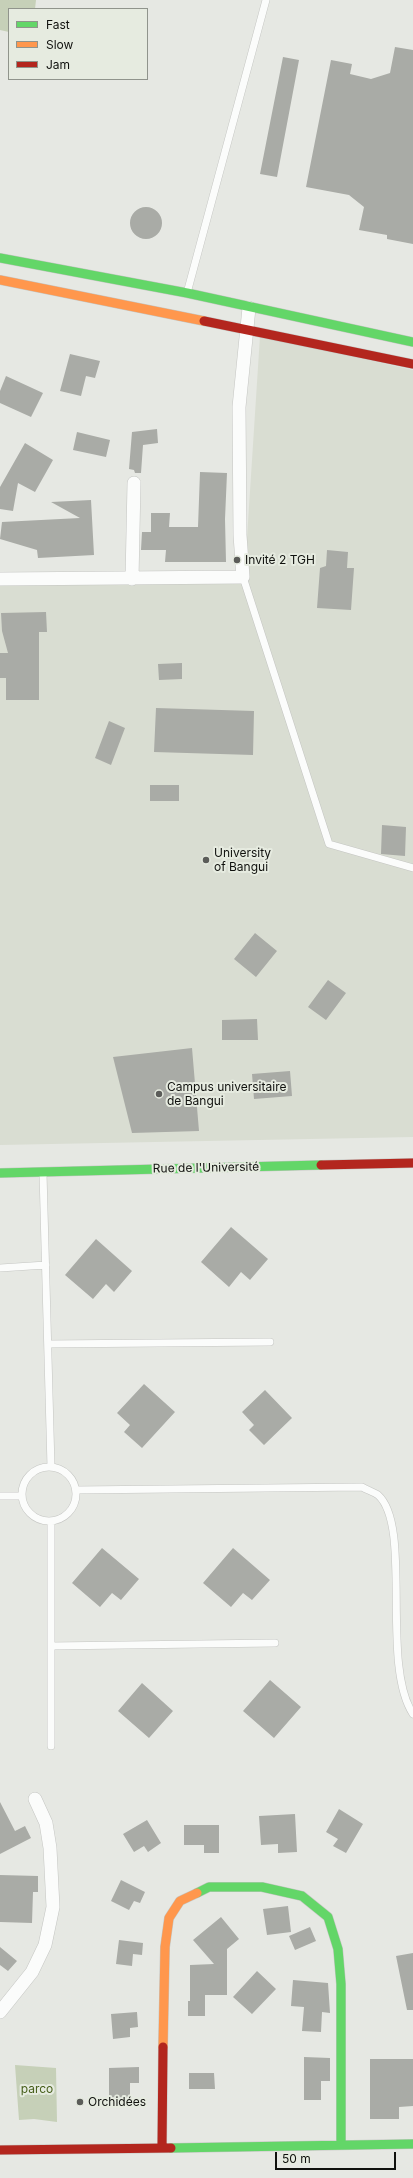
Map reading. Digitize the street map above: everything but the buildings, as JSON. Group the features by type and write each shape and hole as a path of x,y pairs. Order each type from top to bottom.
{"street":[{"path":"0,258 187,293 249,308 413,342"},
{"path":"0,280 413,364"},
{"path":"0,579 243,578 240,535 239,407 249,308"},
{"path":"132,579 134,483"},
{"name":"Rue de l'Université","path":"0,1173 413,1163"},
{"path":"0,2012 32,1972 45,1945 54,1907 50,1848 47,1829 35,1799"},
{"path":"162,2147 165,1947 169,1918 180,1901 209,1887 262,1887 302,1896 328,1917 338,1949 341,1984 341,2143"},
{"path":"0,2150 341,2143 413,2144"}],"lane":[{"path":"187,293 266,0"},
{"path":"243,578 329,844 413,868"},
{"path":"43,1172 51,1467"},
{"path":"0,1268 46,1265"},
{"path":"48,1344 270,1342"},
{"path":"51,1467 62,1470 71,1478 76,1490 75,1503 70,1512 62,1518 51,1521 34,1516 26,1508 22,1496 24,1485 30,1474 40,1468 51,1467"},
{"path":"76,1490 362,1487 379,1496 391,1514 397,1535 399,1659 406,1703 413,1714"},
{"path":"0,1496 22,1496"},
{"path":"51,1521 51,1746"},
{"path":"51,1646 275,1643"}],"shaded area":[{"name":"University of Bangui","path":"260,336 413,370 413,1137 0,1145 0,582 244,584"}],"green space":[{"path":"0,0 36,0 35,8 8,8 8,32 0,30"},
{"name":"parco","path":"15,2065 56,2068 57,2122 34,2119 19,2120"}],"traffic: fast":[{"path":"0,258 187,293 413,342"},
{"path":"0,1173 321,1165"},
{"path":"197,1893 209,1887 262,1887 302,1896 328,1917 338,1949 341,1984 341,2143"},
{"path":"171,2148 413,2144"}],"traffic: slow":[{"path":"0,280 204,321"},
{"path":"163,2047 165,1947 169,1918 180,1901 197,1893"}],"traffic: jam":[{"path":"204,321 413,364"},
{"path":"321,1165 413,1163"},
{"path":"162,2147 163,2047"},
{"path":"0,2150 171,2148"}],"place":[{"name":"Invité 2 TGH","path":"237,560"},
{"name":"University of Bangui","path":"206,860"},
{"name":"Campus universitaire de Bangui","path":"159,1094"},
{"name":"Orchidées","path":"80,2102"}]}
